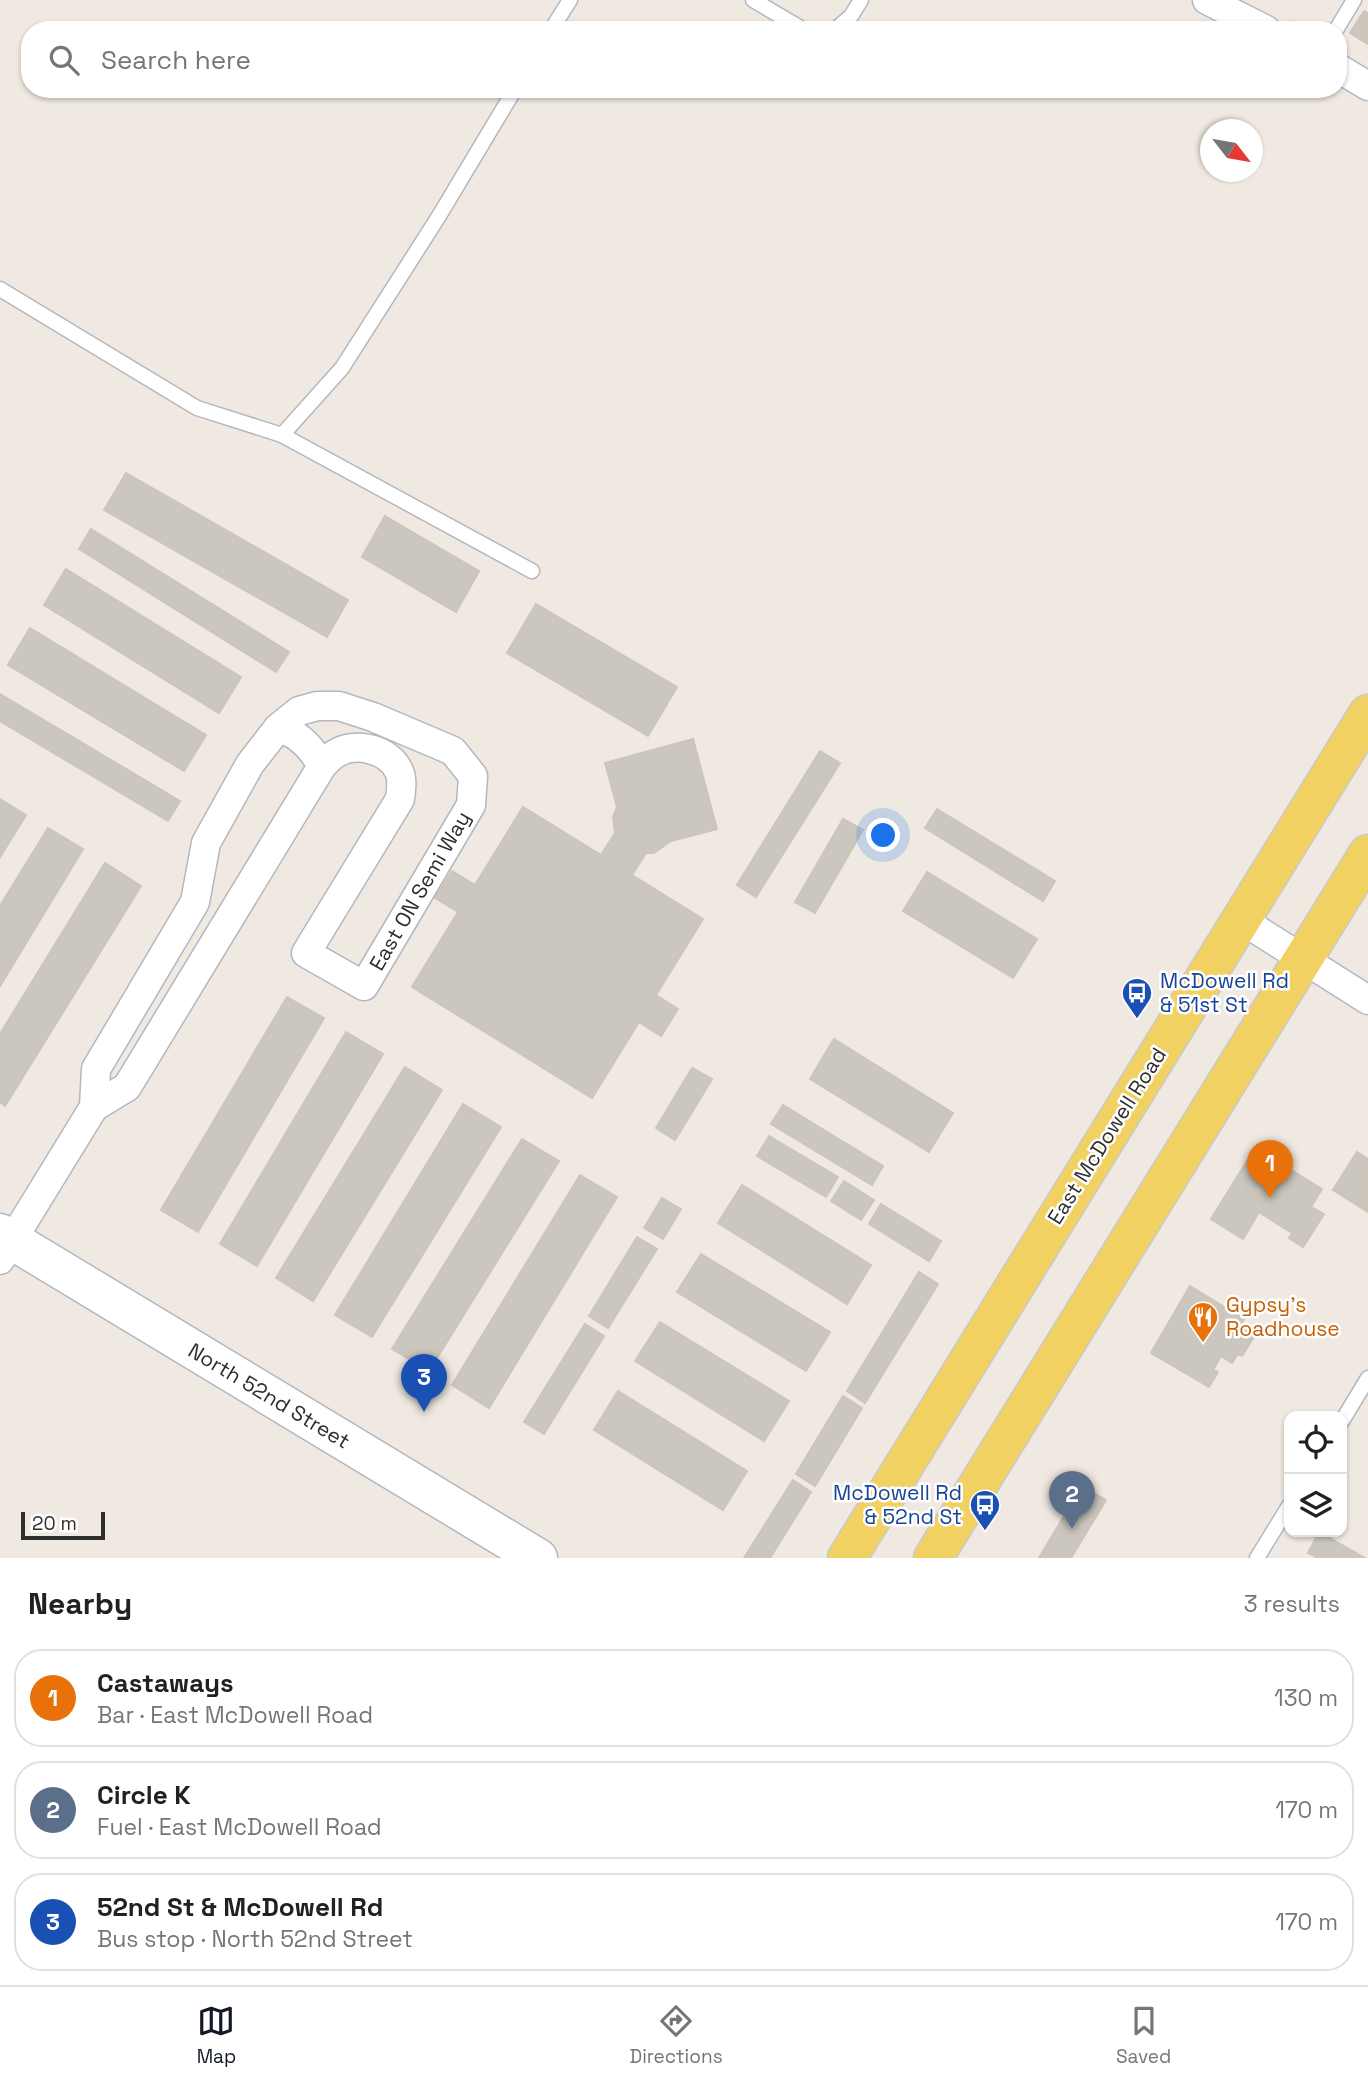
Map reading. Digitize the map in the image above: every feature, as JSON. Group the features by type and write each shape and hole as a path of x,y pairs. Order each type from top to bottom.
{"main road":[{"name":"East McDowell Road","path":"847,1558 1368,714"},
{"path":"933,1558 1368,854"},
{"name":"North 52nd Street","path":"4,1245 538,1558"}],"street":[{"path":"1207,0 1248,21"},
{"path":"1347,73 1368,86"},
{"name":"East ON Semi Way","path":"4,1245 94,1107 127,1087 322,766 336,753 351,748 377,751 390,759 399,769 402,780 400,799 306,953 364,986 471,804 473,776 453,751 373,717 338,706 317,706 299,712 278,728 250,764 206,843 195,902 96,1069 94,1107"},
{"path":"278,728 290,731 313,749 322,766"},
{"path":"1240,919 1368,1000"}],"lane":[{"path":"557,21 570,0"},
{"path":"753,0 789,21"},
{"path":"845,21 861,0"},
{"path":"1341,21 1354,0"},
{"path":"282,435 342,368 439,216 510,98"},
{"path":"0,289 197,408 282,435 532,571"},
{"path":"1347,1413 1368,1378"},
{"path":"1257,1558 1284,1514"}],"building":[{"path":"1364,11 1368,13 1368,44 1350,33"},
{"path":"126,473 348,600 327,637 104,510"},
{"path":"385,516 479,571 456,612 362,557"},
{"path":"91,529 289,652 276,672 79,549"},
{"path":"66,569 241,677 219,713 44,605"},
{"path":"536,604 677,687 648,736 507,653"},
{"path":"30,628 206,735 184,771 8,665"},
{"path":"0,694 180,801 168,821 0,721"},
{"path":"693,739 717,829 671,841 654,853 646,853 632,875 703,919 656,995 678,1009 661,1036 639,1022 592,1098 412,987 458,912 435,898 452,871 475,885 523,807 601,855 615,833 613,817 617,807 605,763"},
{"path":"820,751 840,763 756,897 737,885"},
{"path":"0,799 26,815 0,857"},
{"path":"937,809 1055,881 1043,901 925,828"},
{"path":"843,819 863,830 815,913 795,902"},
{"path":"48,828 83,849 0,986 0,906"},
{"path":"105,863 141,886 5,1106 0,1102 0,1034"},
{"path":"927,872 1037,939 1013,978 903,911"},
{"path":"287,997 324,1018 198,1232 161,1210"},
{"path":"346,1032 383,1054 257,1266 220,1244"},
{"path":"834,1039 953,1113 929,1152 810,1079"},
{"path":"405,1067 442,1090 313,1301 276,1278"},
{"path":"692,1068 712,1079 675,1140 656,1128"},
{"path":"463,1104 501,1127 372,1337 335,1315"},
{"path":"783,1105 883,1166 872,1185 771,1124"},
{"path":"769,1136 838,1177 826,1197 757,1156"},
{"path":"522,1139 559,1161 429,1371 392,1349"},
{"path":"1255,1148 1322,1189 1311,1207 1324,1214 1303,1247 1289,1238 1292,1233 1259,1212 1243,1239 1211,1219"},
{"path":"1357,1152 1368,1159 1368,1212 1333,1190"},
{"path":"580,1175 617,1197 489,1408 452,1385"},
{"path":"844,1181 874,1200 861,1220 831,1201"},
{"path":"742,1185 871,1265 847,1304 718,1223"},
{"path":"662,1198 681,1209 663,1239 644,1228"},
{"path":"881,1204 941,1241 929,1261 869,1224"},
{"path":"637,1237 657,1249 608,1328 589,1316"},
{"path":"701,1254 830,1332 806,1371 677,1292"},
{"path":"919,1272 938,1284 865,1403 847,1391"},
{"name":"Gypsy's Roadhouse","path":"1190,1286 1244,1319 1240,1326 1255,1335 1242,1356 1238,1354 1232,1363 1221,1356 1213,1370 1218,1372 1209,1387 1151,1353"},
{"path":"660,1322 789,1401 764,1441 635,1361"},
{"path":"585,1324 604,1336 544,1434 524,1422"},
{"path":"618,1391 747,1471 723,1510 594,1430"},
{"path":"843,1396 862,1408 815,1486 796,1474"},
{"path":"793,1480 811,1492 770,1558 744,1558"},
{"path":"1082,1486 1106,1500 1071,1558 1039,1558"},
{"path":"1316,1537 1328,1537 1365,1558 1318,1558 1308,1553"}],"place":[{"name":"McDowell Rd & 51st St","path":"1137,1020"},
{"name":"Castaways","path":"1270,1198"},
{"name":"Gypsy's Roadhouse","path":"1203,1344"},
{"name":"52nd St & McDowell Rd","path":"424,1412"},
{"name":"Circle K","path":"1072,1529"},
{"name":"McDowell Rd & 52nd St","path":"985,1532"}]}
